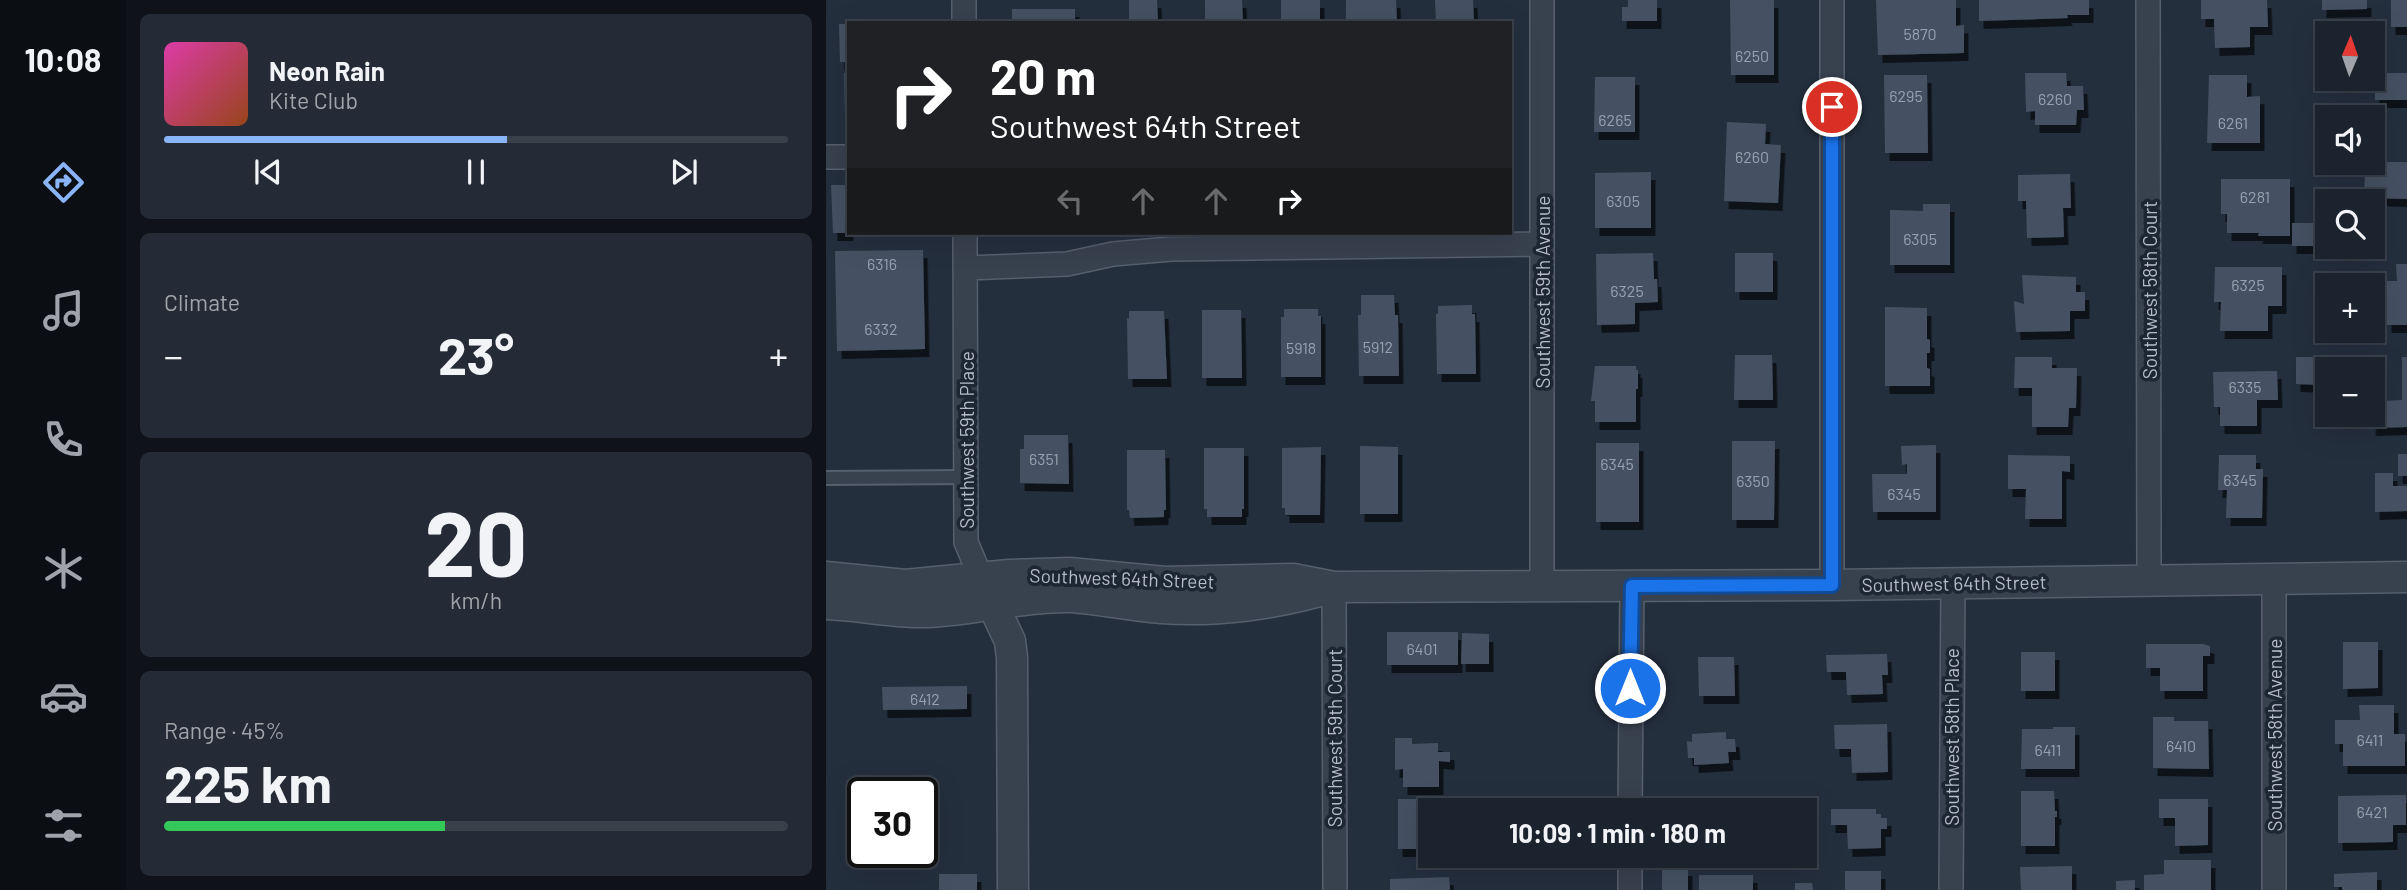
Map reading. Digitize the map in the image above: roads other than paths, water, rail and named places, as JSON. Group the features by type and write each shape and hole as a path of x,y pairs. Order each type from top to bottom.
{"street":[{"path":"964,0 964,21"},
{"name":"Southwest 59th Avenue","path":"1542,0 1542,584"},
{"path":"1832,0 1832,585"},
{"name":"Southwest 58th Court","path":"2148,0 2150,580"},
{"path":"826,157 847,157"},
{"name":"Southwest 59th Place","path":"965,235 966,542 1010,641 1013,890"},
{"path":"966,268 1067,264 1113,254 1181,248 1542,244"},
{"name":"Southwest 64th Street","path":"826,578 905,585 1069,573 1177,582 1293,579 1334,586 1632,586 2407,577"},
{"name":"Southwest 58th Avenue","path":"2274,580 2274,890"},
{"name":"Southwest 58th Place","path":"1951,890 1953,584"},
{"name":"Southwest 64th Street","path":"826,604 928,612 1070,597 1164,608 1215,607 1292,600 1334,586"},
{"name":"Southwest 59th Court","path":"1334,586 1335,890"},
{"path":"1630,798 1632,586"},
{"path":"1630,868 1630,890"}],"lane":[{"path":"826,478 967,477"}]}
